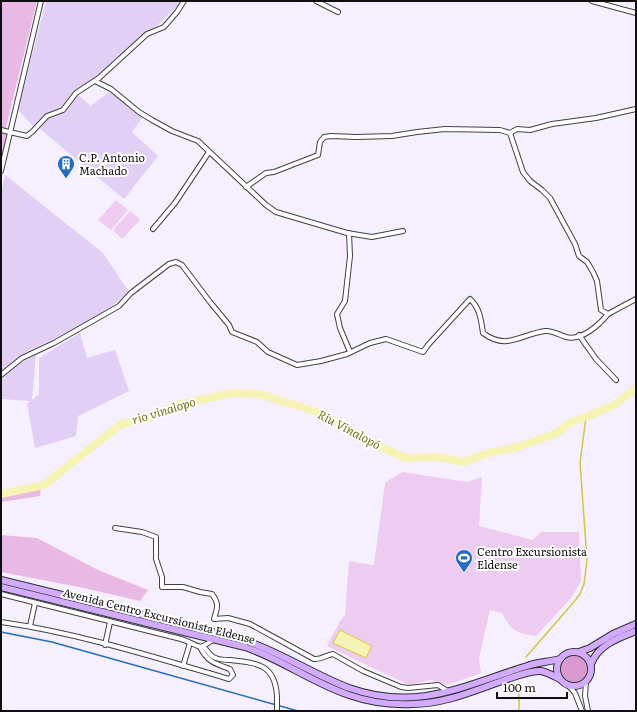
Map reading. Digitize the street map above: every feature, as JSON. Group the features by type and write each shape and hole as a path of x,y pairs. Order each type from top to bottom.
{"street":[{"path":"1,171 41,1"},
{"path":"1,130 27,136 47,116 63,110 76,93 95,81 147,34 164,26 177,12 184,1"},
{"path":"316,1 338,12"},
{"path":"592,1 636,13"},
{"path":"609,6 610,1"},
{"path":"95,81 111,89 139,112 152,120 172,131 198,141 246,187 276,212 349,233 372,237 403,231"},
{"path":"246,187 266,173 274,172 318,155 320,142 324,137 392,136 445,128 500,130 510,133 517,129 530,130 552,124 596,118 636,109"},
{"path":"510,133 523,172 530,181 550,198 575,244 579,256 587,262 593,272 597,281 601,310 608,314"},
{"path":"153,229 175,203 210,152"},
{"path":"349,233 350,256 345,301 337,314 340,328 350,352"},
{"path":"1,375 22,358 60,340 119,306 131,293 169,264 176,262 182,265 229,325 232,332 257,342 268,352 297,365 350,352 370,343 386,339 423,352 470,299 475,303 479,311 483,333 491,339 505,342 548,330 568,337 587,333 596,327 608,314 636,299"},
{"path":"579,335 596,359 616,380"},
{"path":"115,528 142,532 156,537 156,558 162,577 162,587 183,587 212,594 218,607 214,619 228,618 250,624 314,659 319,659 333,654 363,670 401,687 408,688 438,685 449,692"},
{"name":"Avenida Centro Excursionista Eldense","path":"1,580 241,639 269,649 340,684 365,693 386,697 411,698 432,696 449,692 528,666 560,659"},
{"name":"Avenida Centro Excursionista Eldense","path":"1,587 182,630 245,647 264,654 349,695 383,703 411,704 438,702 516,676 536,671 546,673 560,679"},
{"path":"1,594 190,642 196,646 202,647 211,656 218,659 252,662 264,668 273,676 277,686 277,711"},
{"path":"30,626 35,603"},
{"path":"1,622 30,626 229,679 233,675 230,669 207,658 202,647"},
{"path":"105,645 110,622"},
{"path":"582,711 575,693 560,679 557,669 560,659 566,653 575,651 579,652 590,648 614,634 636,624"},
{"path":"182,630 190,642"},
{"path":"590,664 596,654 604,646 636,631"},
{"path":"202,647 215,639"},
{"path":"183,666 190,642"},
{"path":"579,652 586,657 590,664 590,675 586,681 585,696 588,711"},
{"path":"219,676 222,666"},
{"path":"567,684 575,686 586,681"}],"shaded area":[{"path":"1,1 37,1 5,131 10,132 1,171"},
{"path":"46,1 179,1 178,6 153,29 88,83 77,90 61,110 45,114 33,126 18,110"},
{"path":"110,91 144,115 132,132 158,156 124,199 40,129 47,119 63,112 78,95 91,106"},
{"path":"5,175 103,253 129,292 108,309 72,330 24,353 1,371 1,193"},
{"path":"116,200 128,210 111,230 98,220"},
{"path":"130,211 140,220 122,239 113,230"},
{"path":"80,333 87,358 115,350 129,391 78,416 76,436 35,448 27,404 30,401 1,399 1,380 13,367 36,355 32,400 39,394 39,358"},
{"name":"Centro Excursionista Eldense","path":"402,472 467,482 482,477 479,526 533,540 541,532 579,532 581,581 571,598 536,636 524,634 512,628 502,613 490,610 479,658 481,673 447,685 431,680 409,685 327,646 340,621 345,615 349,561 374,565 385,483"},
{"path":"41,488 40,496 1,502 1,496"},
{"path":"1,535 37,538 98,570 148,590 140,601 84,588 1,572"},
{"path":"340,630 372,646 366,658 333,643"},
{"path":"574,656 583,660 587,669 583,678 574,682 565,678 561,669 565,660"}],"waterway":[{"name":"Riu Vinalopó","path":"1,494 44,485 121,424 149,418 176,405 232,393 259,394 320,413 385,449 406,458 438,457 464,462 485,454 517,447 555,434 571,422 614,405 636,388"},
{"path":"526,657 573,603 580,594 584,584 587,560 580,463 586,417"},
{"path":"519,683 519,711"}],"railway":[{"path":"1,632 52,642 298,711"}],"place":[{"name":"C.P. Antonio Machado","path":"66,179"},
{"name":"Centro Excursionista Eldense","path":"464,573"}],"water label":[{"name":"rio vinalopo","path":"164,411"}]}
